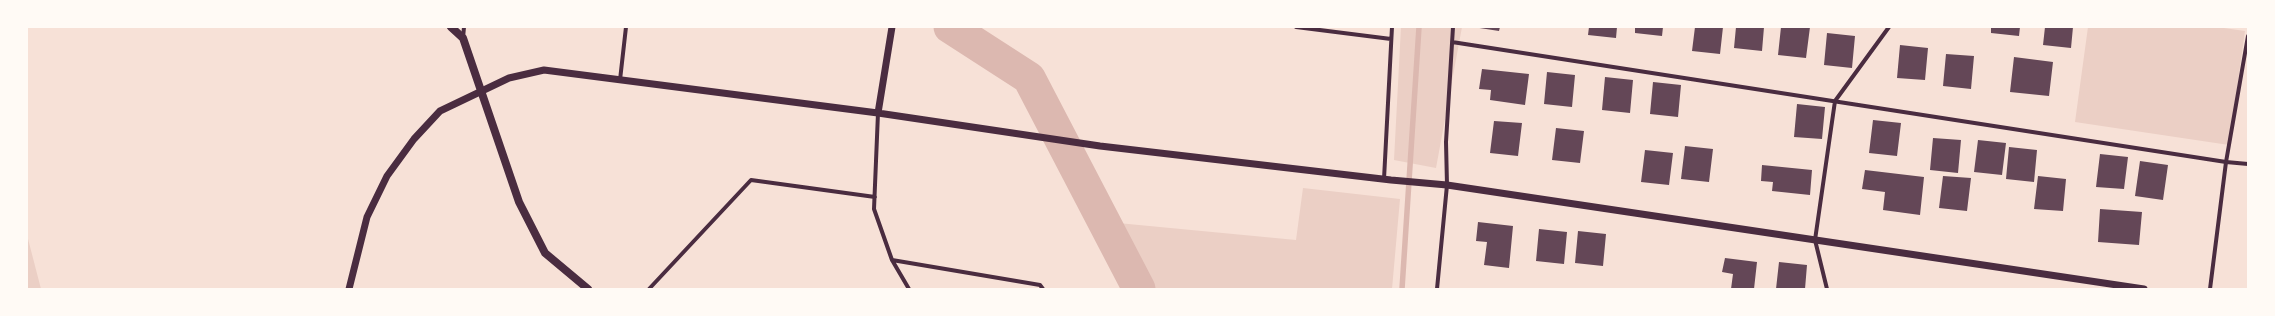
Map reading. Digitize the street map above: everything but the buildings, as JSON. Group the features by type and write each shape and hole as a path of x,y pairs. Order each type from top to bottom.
{"main road":[{"path":"452,27 463,38 519,202 545,253 588,289"}],"street":[{"path":"463,38 464,27"},
{"path":"620,82 626,27"},
{"path":"892,27 878,113 874,209 892,260 909,289"},
{"path":"1296,27 1391,39"},
{"path":"1387,180 1392,27"},
{"path":"1437,289 1447,185 1446,142 1453,27"},
{"path":"1827,289 1815,240 1835,101 1889,27"},
{"path":"2210,289 2226,162 2248,36"},
{"path":"1452,42 2226,162 2248,164"},
{"path":"350,289 367,217 387,176 414,139 440,111 481,90 509,78 544,70 620,82 878,113 1100,146 1387,180 1447,185 2144,289"},
{"path":"649,289 751,180 875,197"},
{"path":"892,260 1040,285 1043,289"}],"shaded area":[{"path":"1401,27 1462,27 1436,168 1394,160"},
{"path":"2088,27 2217,27 2245,31 2229,145 2075,122"},
{"path":"1303,188 1400,199 1392,289 1152,289 1118,223 1296,240"},
{"path":"27,235 41,289 27,289"}],"waterway":[{"path":"950,27 1029,78 1139,289"},
{"path":"1402,289 1419,27"}]}
